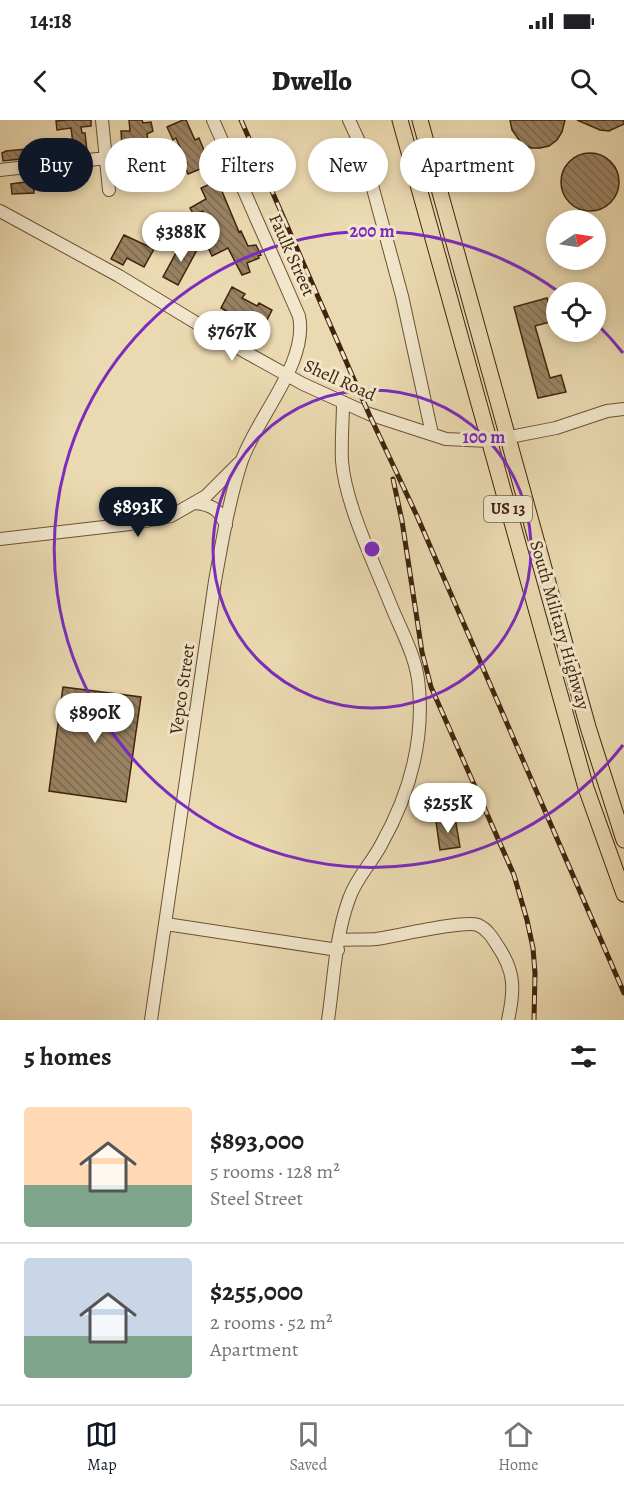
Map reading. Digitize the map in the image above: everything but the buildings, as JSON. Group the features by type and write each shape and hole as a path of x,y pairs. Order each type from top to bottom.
{"main road":[{"name":"South Military Highway","path":"400,120 586,788 624,894"},
{"name":"South Military Highway","path":"420,120 588,727 624,840"}],"street":[{"path":"102,120 105,148"},
{"name":"Faulk Street","path":"213,120 298,316 301,336 286,375"},
{"path":"349,120 362,148 402,296 432,434"},
{"path":"0,170 105,158"},
{"name":"Shell Road","path":"0,211 119,276 286,375 369,414 446,439 489,441 556,428 607,411 624,409"},
{"name":"Vepco Street","path":"152,1020 215,581 226,525 241,461 286,375"},
{"path":"328,1020 342,918 358,878 380,848 402,805 413,768 419,720 419,688 414,656 396,620 351,500 342,462 343,402"},
{"path":"0,539 171,516 196,503 224,480 241,461"},
{"path":"196,503 208,504 222,517 226,525"},
{"path":"166,924 338,945 476,924 487,930 510,968 513,999 508,1020"}],"railway":[{"path":"241,120 369,414 417,516 624,993"},
{"path":"393,479 402,521 422,652 431,687 514,875 527,920 535,973 534,1020"}]}
